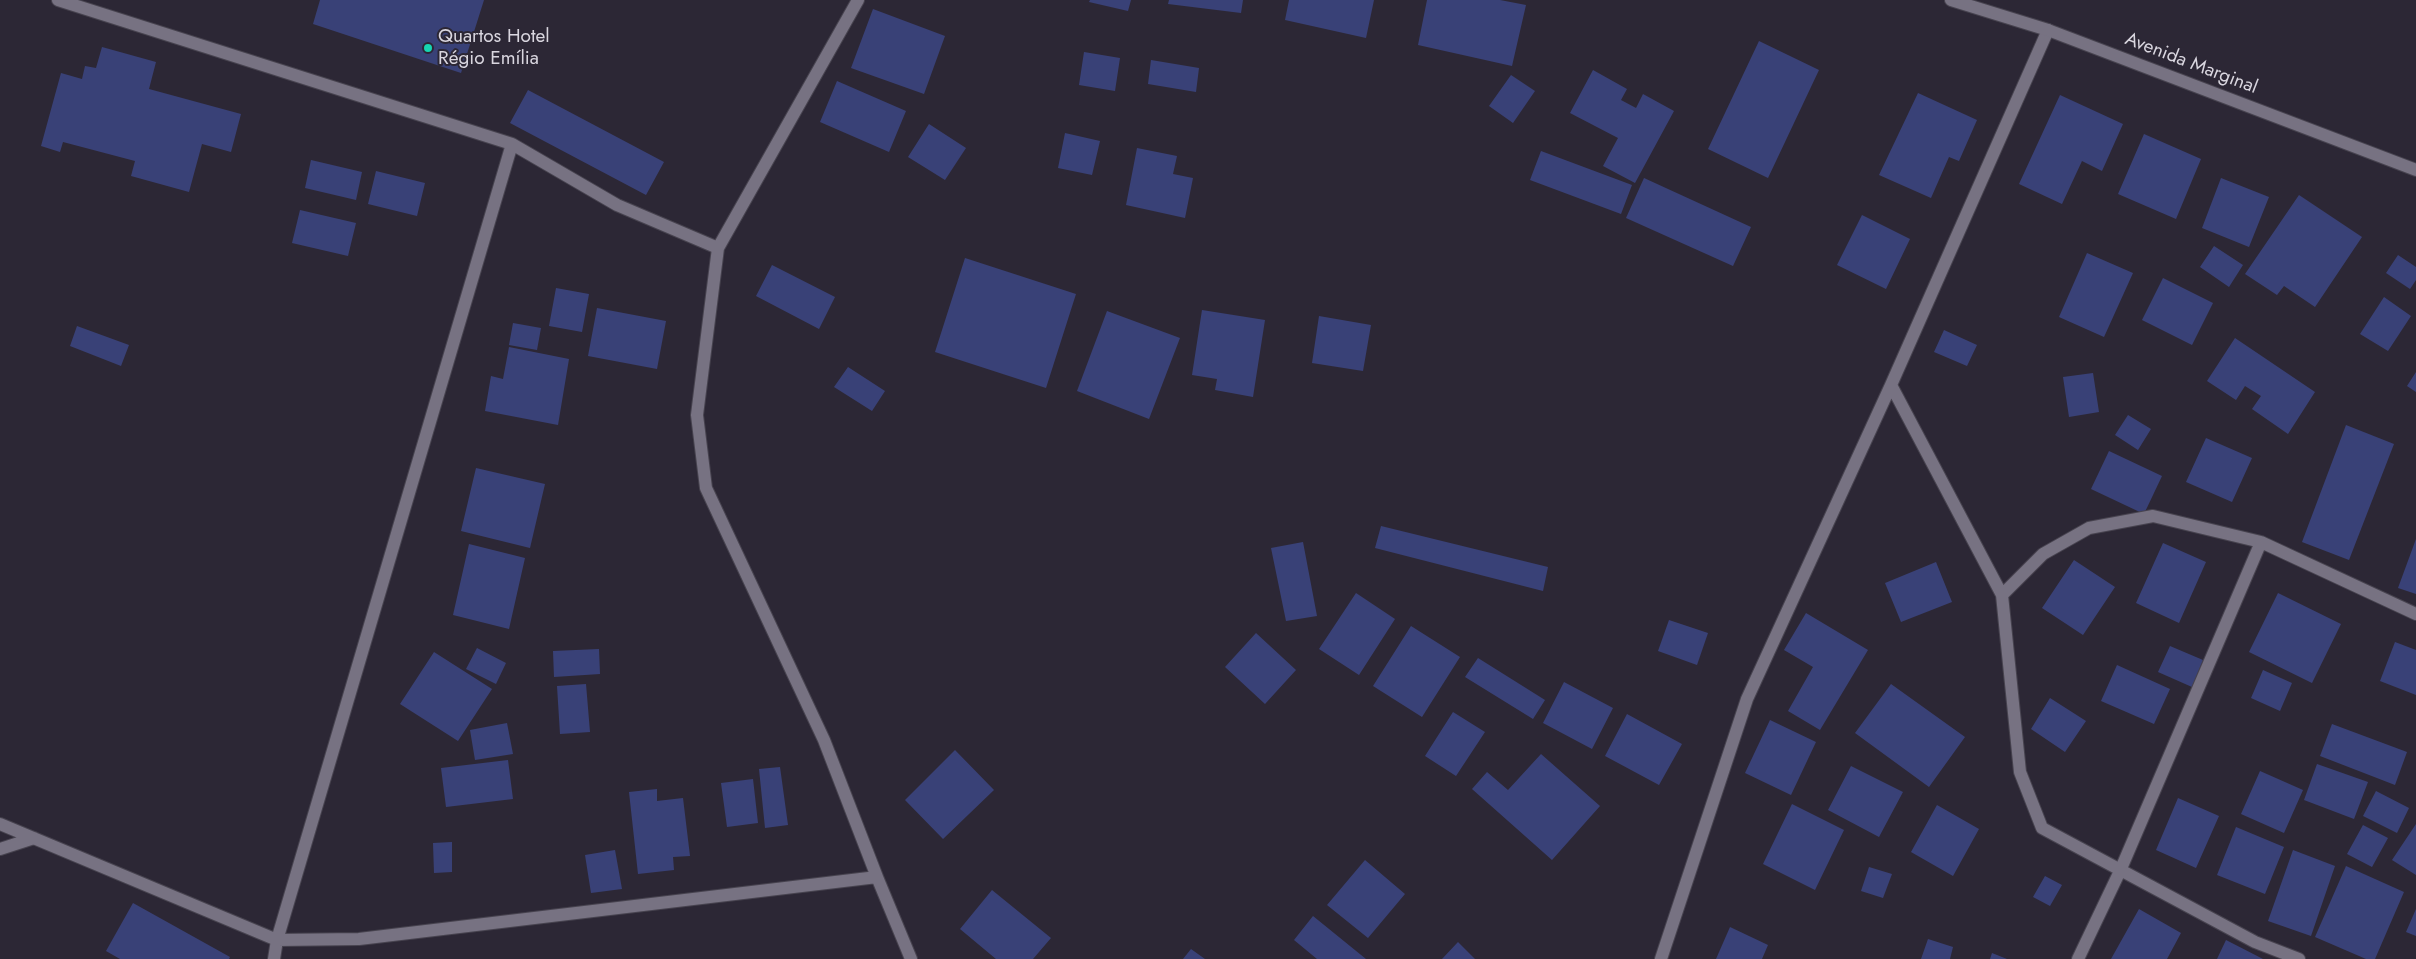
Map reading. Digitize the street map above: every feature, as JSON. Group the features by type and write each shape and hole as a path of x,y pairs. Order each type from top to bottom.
{"street":[{"path":"58,0 512,144 617,205 718,248"},
{"path":"858,0 718,248 697,415 706,488 824,740 911,959"},
{"name":"Avenida Marginal","path":"1951,0 2048,30 2416,170"},
{"path":"1661,959 1747,699 1891,385 2048,30"},
{"path":"274,959 277,940 512,144"},
{"path":"1891,385 2002,595 2020,772 2042,828 2255,942 2299,959"},
{"path":"2002,595 2043,554 2089,528 2153,516 2262,542 2416,614"},
{"path":"2078,959 2120,871 2262,542"},
{"path":"0,824 277,940 359,939 877,877"},
{"path":"0,850 34,838"}],"building":[{"name":"Quartos Hotel Régio Emília","path":"320,0 484,0 461,73 313,24"},
{"path":"1090,0 1131,0 1128,11 1089,2"},
{"path":"1169,0 1243,0 1241,13 1168,4"},
{"path":"1289,0 1374,0 1366,38 1285,20"},
{"path":"1427,0 1500,0 1526,5 1512,66 1418,45"},
{"path":"873,9 945,36 924,94 851,68"},
{"path":"1759,41 1819,70 1768,178 1708,149"},
{"path":"102,47 156,62 149,89 241,114 231,152 202,144 189,192 131,176 135,161 63,142 60,152 41,146 61,73 82,79 85,66 96,68"},
{"path":"1084,52 1120,58 1115,91 1079,85"},
{"path":"1151,60 1199,68 1196,92 1148,84"},
{"path":"1593,70 1627,89 1621,100 1636,108 1643,94 1674,111 1635,183 1603,166 1618,138 1570,113"},
{"path":"1511,75 1535,91 1513,123 1489,106"},
{"path":"837,81 906,111 889,152 820,122"},
{"path":"528,90 664,162 646,195 510,123"},
{"path":"1918,93 1977,120 1959,161 1949,157 1931,198 1879,175"},
{"path":"2060,95 2123,124 2102,171 2082,161 2062,204 2019,184"},
{"path":"929,124 966,148 945,180 908,157"},
{"path":"1065,133 1100,141 1092,175 1058,168"},
{"path":"2144,134 2201,159 2176,219 2118,194"},
{"path":"1137,148 1177,156 1173,174 1193,178 1185,218 1126,205"},
{"path":"1541,151 1632,185 1621,214 1530,180"},
{"path":"311,160 362,172 356,200 305,188"},
{"path":"376,171 425,183 417,216 368,204"},
{"path":"1644,178 1751,227 1733,266 1626,218"},
{"path":"2221,178 2269,197 2249,247 2202,228"},
{"path":"2299,195 2362,237 2315,307 2284,286 2277,295 2245,274"},
{"path":"300,210 356,223 348,256 292,243"},
{"path":"1862,215 1910,239 1886,289 1837,265"},
{"path":"2214,246 2243,265 2229,287 2200,267"},
{"path":"2087,253 2133,273 2104,337 2059,317"},
{"path":"2398,255 2416,267 2416,280 2410,289 2386,273"},
{"path":"965,258 1076,294 1046,388 935,352"},
{"path":"772,265 835,297 819,329 756,296"},
{"path":"2163,278 2213,303 2192,345 2142,320"},
{"path":"556,288 589,294 582,332 549,326"},
{"path":"2384,297 2411,316 2388,351 2360,334"},
{"path":"597,308 666,321 657,369 588,356"},
{"path":"1202,310 1265,320 1253,397 1215,390 1217,379 1192,375"},
{"path":"1107,311 1180,338 1149,419 1077,391"},
{"path":"1319,316 1371,325 1363,371 1312,363"},
{"path":"513,323 541,328 537,350 509,345"},
{"path":"77,326 129,345 121,366 70,346"},
{"path":"1944,330 1977,345 1967,366 1934,352"},
{"path":"2235,338 2315,392 2288,434 2252,409 2261,396 2245,386 2236,400 2207,381"},
{"path":"509,347 569,359 558,425 485,411 491,376 503,379"},
{"path":"848,367 885,391 872,411 834,387"},
{"path":"2416,372 2416,392 2407,386"},
{"path":"2093,373 2099,412 2069,417 2063,377"},
{"path":"2128,415 2151,429 2138,450 2115,435"},
{"path":"2346,425 2394,444 2349,560 2302,542"},
{"path":"2206,438 2252,458 2232,502 2186,482"},
{"path":"2109,451 2162,476 2144,514 2091,489"},
{"path":"476,468 545,484 530,548 461,531"},
{"path":"1381,526 1548,567 1543,591 1375,548"},
{"path":"2416,539 2416,594 2398,588"},
{"path":"1303,542 1317,616 1286,621 1271,548"},
{"path":"2163,543 2206,562 2179,623 2136,603"},
{"path":"469,544 525,558 509,629 453,615"},
{"path":"2074,560 2115,587 2083,635 2042,608"},
{"path":"1936,562 1952,602 1901,622 1885,583"},
{"path":"1356,593 1395,619 1359,675 1319,649"},
{"path":"2278,593 2341,624 2312,683 2249,652"},
{"path":"1806,613 1868,650 1820,730 1788,711 1813,667 1784,650"},
{"path":"1669,620 1708,633 1697,665 1658,651"},
{"path":"1411,626 1460,657 1422,717 1373,686"},
{"path":"1256,633 1296,670 1265,704 1225,667"},
{"path":"2395,642 2416,650 2416,695 2380,681"},
{"path":"2170,646 2203,660 2192,687 2158,672"},
{"path":"477,648 506,663 496,684 466,669"},
{"path":"599,649 600,674 554,677 553,651"},
{"path":"434,652 492,689 458,741 400,704"},
{"path":"1478,658 1545,700 1533,719 1465,677"},
{"path":"2117,665 2170,689 2154,724 2101,701"},
{"path":"2263,670 2292,683 2280,711 2251,698"},
{"path":"1564,682 1613,708 1592,749 1543,723"},
{"path":"586,684 590,732 560,734 557,686"},
{"path":"1891,684 1965,737 1929,787 1855,733"},
{"path":"2050,698 2086,721 2065,752 2031,729"},
{"path":"1453,712 1485,732 1456,776 1425,756"},
{"path":"1627,714 1682,744 1659,785 1605,756"},
{"path":"1770,720 1816,742 1791,795 1745,773"},
{"path":"507,723 513,754 475,760 470,730"},
{"path":"2332,724 2407,752 2395,785 2320,756"},
{"path":"955,750 994,790 943,839 905,800"},
{"path":"1541,754 1600,806 1552,860 1472,789 1487,772 1508,790"},
{"path":"508,760 513,799 446,807 441,768"},
{"path":"2317,764 2368,782 2354,819 2304,800"},
{"path":"1851,766 1903,792 1879,837 1828,810"},
{"path":"780,767 788,825 765,828 759,769"},
{"path":"2260,771 2303,790 2284,833 2241,814"},
{"path":"753,779 758,823 727,827 721,783"},
{"path":"657,789 657,801 683,798 690,856 673,857 674,870 638,874 629,792"},
{"path":"2376,791 2409,808 2397,833 2363,816"},
{"path":"2178,798 2219,816 2196,868 2156,850"},
{"path":"1792,804 1844,830 1815,890 1763,864"},
{"path":"1937,805 1979,829 1953,876 1911,852"},
{"path":"2416,824 2416,875 2392,860"},
{"path":"2363,825 2388,838 2372,867 2347,854"},
{"path":"2236,827 2284,847 2265,894 2217,875"},
{"path":"452,842 452,872 434,873 433,843"},
{"path":"615,850 622,889 591,893 585,855"},
{"path":"2293,850 2335,866 2311,936 2268,921"},
{"path":"1365,860 1405,894 1368,938 1327,905"},
{"path":"2346,866 2404,892 2375,959 2366,959 2315,937"},
{"path":"1869,867 1892,874 1883,898 1861,891"},
{"path":"2045,876 2062,885 2050,906 2033,897"},
{"path":"992,890 1051,938 1033,959 996,959 960,929"},
{"path":"133,903 230,957 229,959 120,959 106,951"},
{"path":"2139,909 2181,933 2167,959 2111,959"},
{"path":"2416,909 2416,936 2406,932"},
{"path":"1313,916 1366,959 1317,959 1294,940"},
{"path":"1730,927 1768,945 1762,959 1716,959"},
{"path":"1928,939 1953,947 1950,959 1921,959"},
{"path":"2226,940 2263,959 2217,959"},
{"path":"1458,942 1475,959 1442,959"},
{"path":"1191,949 1205,959 1183,959"},
{"path":"1992,953 2007,959 1990,959"}],"place":[{"name":"Quartos Hotel Régio Emília","path":"428,48"}]}
